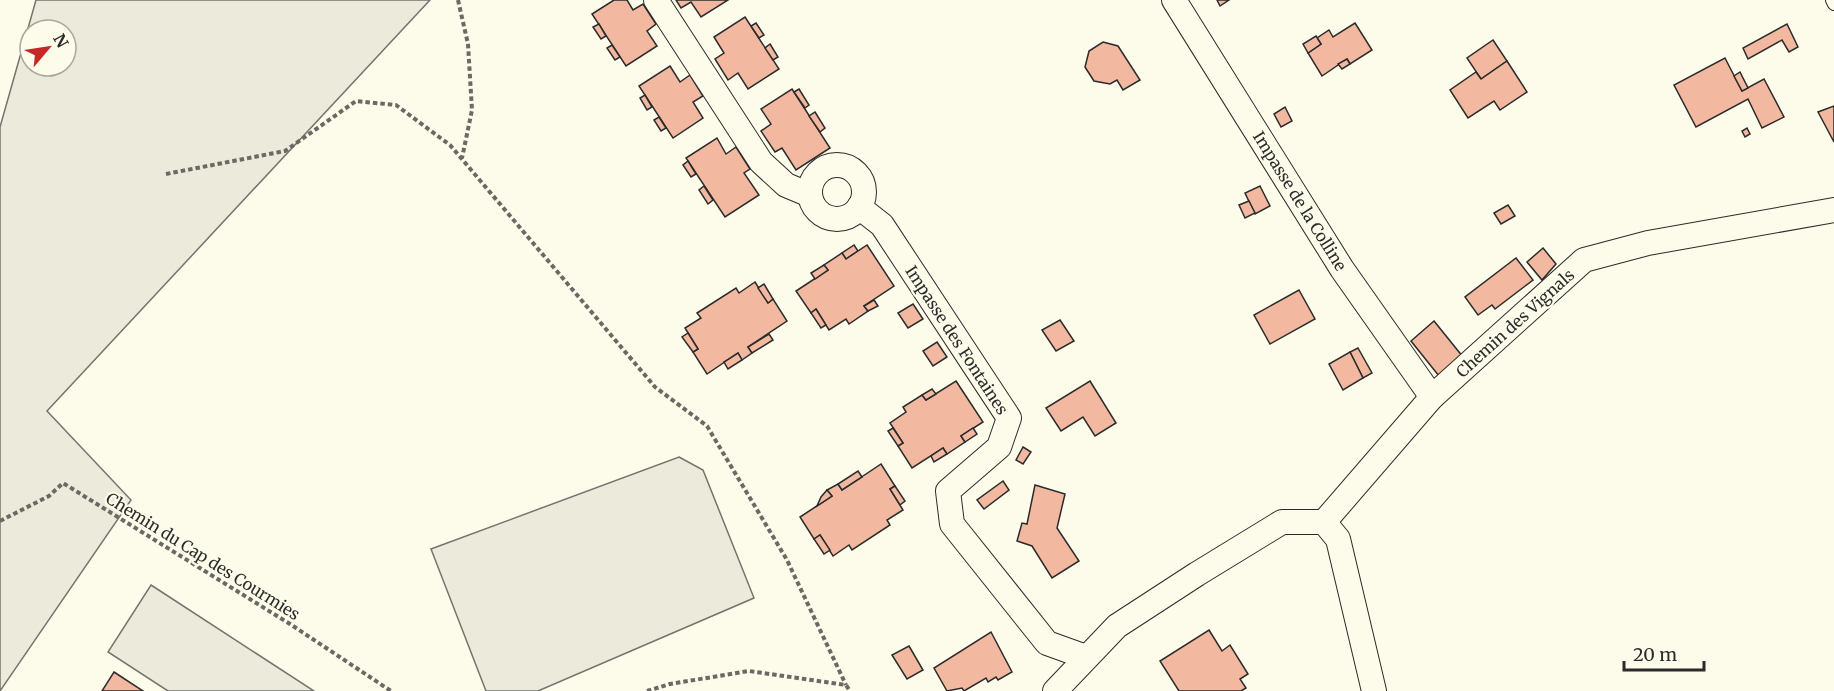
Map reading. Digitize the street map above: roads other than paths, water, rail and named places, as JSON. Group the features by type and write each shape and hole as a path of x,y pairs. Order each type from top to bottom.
{"street":[{"path":"656,0 761,162 786,185 810,195"},
{"name":"Impasse de la Colline","path":"1174,0 1342,269 1432,397"},
{"path":"838,165 855,172 864,189 860,207 844,218 826,217 812,204 810,195 810,186 820,171 838,165"},
{"name":"Impasse des Fontaines","path":"860,207 882,225 1009,418 999,447 948,491 952,524 1047,643 1086,657"},
{"name":"Chemin des Vignals","path":"1324,522 1432,397 1584,260 1648,243 1834,210"},
{"path":"1055,691 1117,627 1282,522 1324,522 1338,539 1374,691"}],"lane":[{"path":"1832,0 1834,4"}]}
